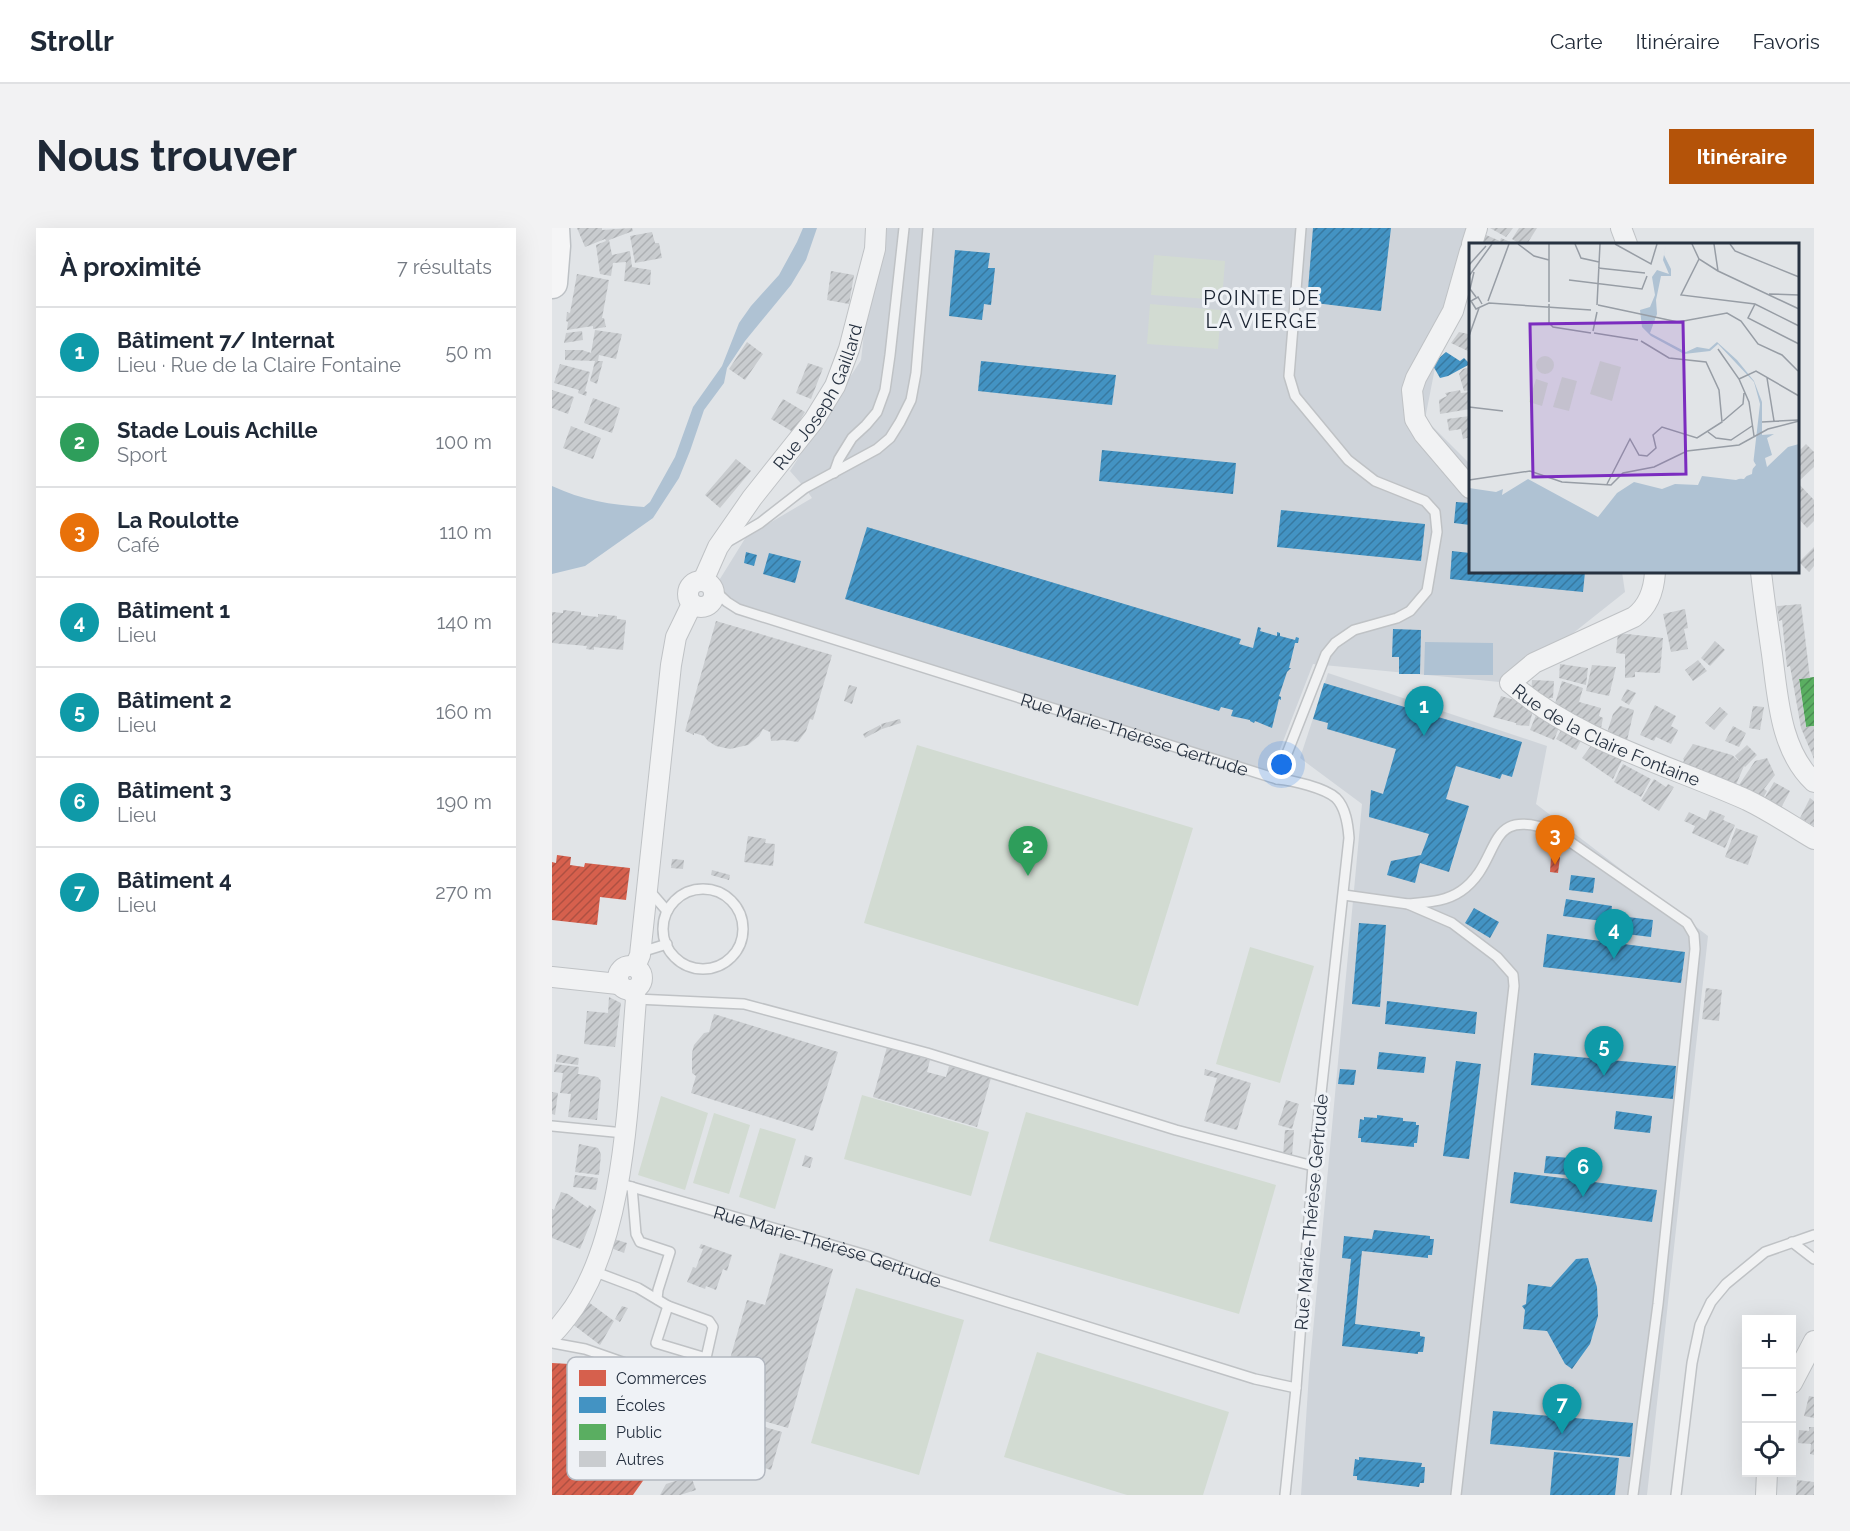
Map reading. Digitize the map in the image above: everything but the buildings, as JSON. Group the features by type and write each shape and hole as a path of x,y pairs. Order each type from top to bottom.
{"main road":[{"path":"552,283 554,228"}],"street":[{"name":"Rue Joseph Gaillard","path":"648,889 668,685 676,638 692,604 688,598 688,589 694,583 708,585 718,547 752,498 814,420 835,386 849,349 874,249 876,228"},
{"path":"1472,243 1478,228"},
{"path":"1621,228 1627,243"},
{"path":"1469,255 1453,311 1416,378 1412,390 1413,411 1420,426 1469,487"},
{"name":"Rue de la Claire Fontaine","path":"1655,573 1649,600 1644,609 1634,617 1534,663 1510,683 1525,696 1575,728 1749,801 1814,839"},
{"path":"1761,573 1780,720 1793,752 1807,776 1814,782"},
{"path":"552,1334 575,1307 593,1271 625,1185 624,1133 630,978 648,889"},
{"path":"552,965 630,978"},
{"path":"552,977 630,978"},
{"path":"1796,1374 1814,1341"},
{"path":"1766,1495 1767,1477"}],"lane":[{"path":"834,473 839,459 852,438 877,412 885,390 891,355 904,228"},
{"path":"718,547 760,523 805,488 877,449 890,438 911,400 916,373 928,228"},
{"path":"1277,778 1326,654 1335,643 1354,630 1397,618 1410,611 1427,591 1437,532 1435,512 1425,501 1375,481 1348,460 1295,396 1290,376 1301,228"},
{"name":"Rue Marie-Thérèse Gertrude","path":"625,1185 866,1255 934,1279 1255,1379 1296,1388 1313,1166 1349,838 1347,818 1336,798 1296,781 1277,778 738,609 708,585"},
{"path":"1344,895 1408,903 1439,901 1462,890 1477,875 1502,832 1517,823 1541,826 1556,832 1688,923 1694,935 1695,949 1659,1293 1633,1495"},
{"path":"648,889 668,911"},
{"path":"697,889 710,889 722,893 732,900 739,911 743,923 743,936 738,948 720,965 708,969 689,966 673,955 667,944 664,922 675,901 685,893 697,889"},
{"path":"1408,903 1452,923 1497,957 1513,975 1515,986 1456,1495"},
{"path":"630,978 667,944"},
{"path":"630,978 744,1004 927,1053 1176,1130 1313,1166"},
{"path":"552,1126 624,1133"},
{"path":"625,1185 636,1234 640,1242 670,1252 657,1299"},
{"path":"1676,1495 1692,1363 1700,1325 1711,1302 1726,1284 1765,1252 1814,1236"},
{"path":"1792,1242 1814,1259"},
{"path":"593,1271 638,1288 668,1306 709,1321 713,1327 706,1357"},
{"path":"668,1306 656,1343 703,1357"},
{"path":"552,1343 585,1349 609,1357"},
{"path":"1285,1495 1296,1388"}],"shaded area":[{"path":"876,228 1475,228 1444,322 1425,419 1469,463 1469,573 1622,573 1625,592 1510,683 1313,664 1270,775 710,595 746,537 812,498 790,471 861,360"},
{"path":"1154,255 1225,261 1222,300 1151,295"},
{"path":"1150,304 1221,310 1218,349 1147,344"},
{"path":"1328,673 1547,746 1536,804 1708,936 1647,1495 1301,1495 1309,1374 1362,804 1300,758"},
{"path":"917,745 1193,828 1138,1006 864,923"},
{"path":"1250,947 1314,966 1280,1083 1216,1064"},
{"path":"862,1095 989,1132 971,1196 844,1159"},
{"path":"661,1096 708,1113 685,1190 638,1175"},
{"path":"1026,1112 1276,1185 1239,1314 989,1241"},
{"path":"714,1113 750,1125 729,1194 693,1183"},
{"path":"760,1128 796,1139 775,1209 739,1197"},
{"path":"856,1288 964,1320 919,1475 811,1443"},
{"path":"1037,1352 1229,1412 1203,1495 1127,1495 1004,1457"}],"water":[{"path":"803,228 817,228 806,260 791,285 745,341 727,368 724,383 704,410 679,478 653,518 585,566 552,574 552,486 574,495 608,503 644,507 650,502 675,457 693,407 722,366 739,323 779,275"},
{"path":"1425,642 1493,643 1493,675 1424,675"}],"place":[{"name":"Bâtiment 7/ Internat","path":"1424,736"},
{"name":"La Roulotte","path":"1555,865"},
{"name":"Stade Louis Achille","path":"1028,876"},
{"name":"Bâtiment 1","path":"1614,959"},
{"name":"Bâtiment 2","path":"1604,1076"},
{"name":"Bâtiment 3","path":"1583,1197"},
{"name":"Bâtiment 4","path":"1562,1434"}],"district":[{"name":"POINTE DE LA VIERGE","path":"1262,310"}]}
